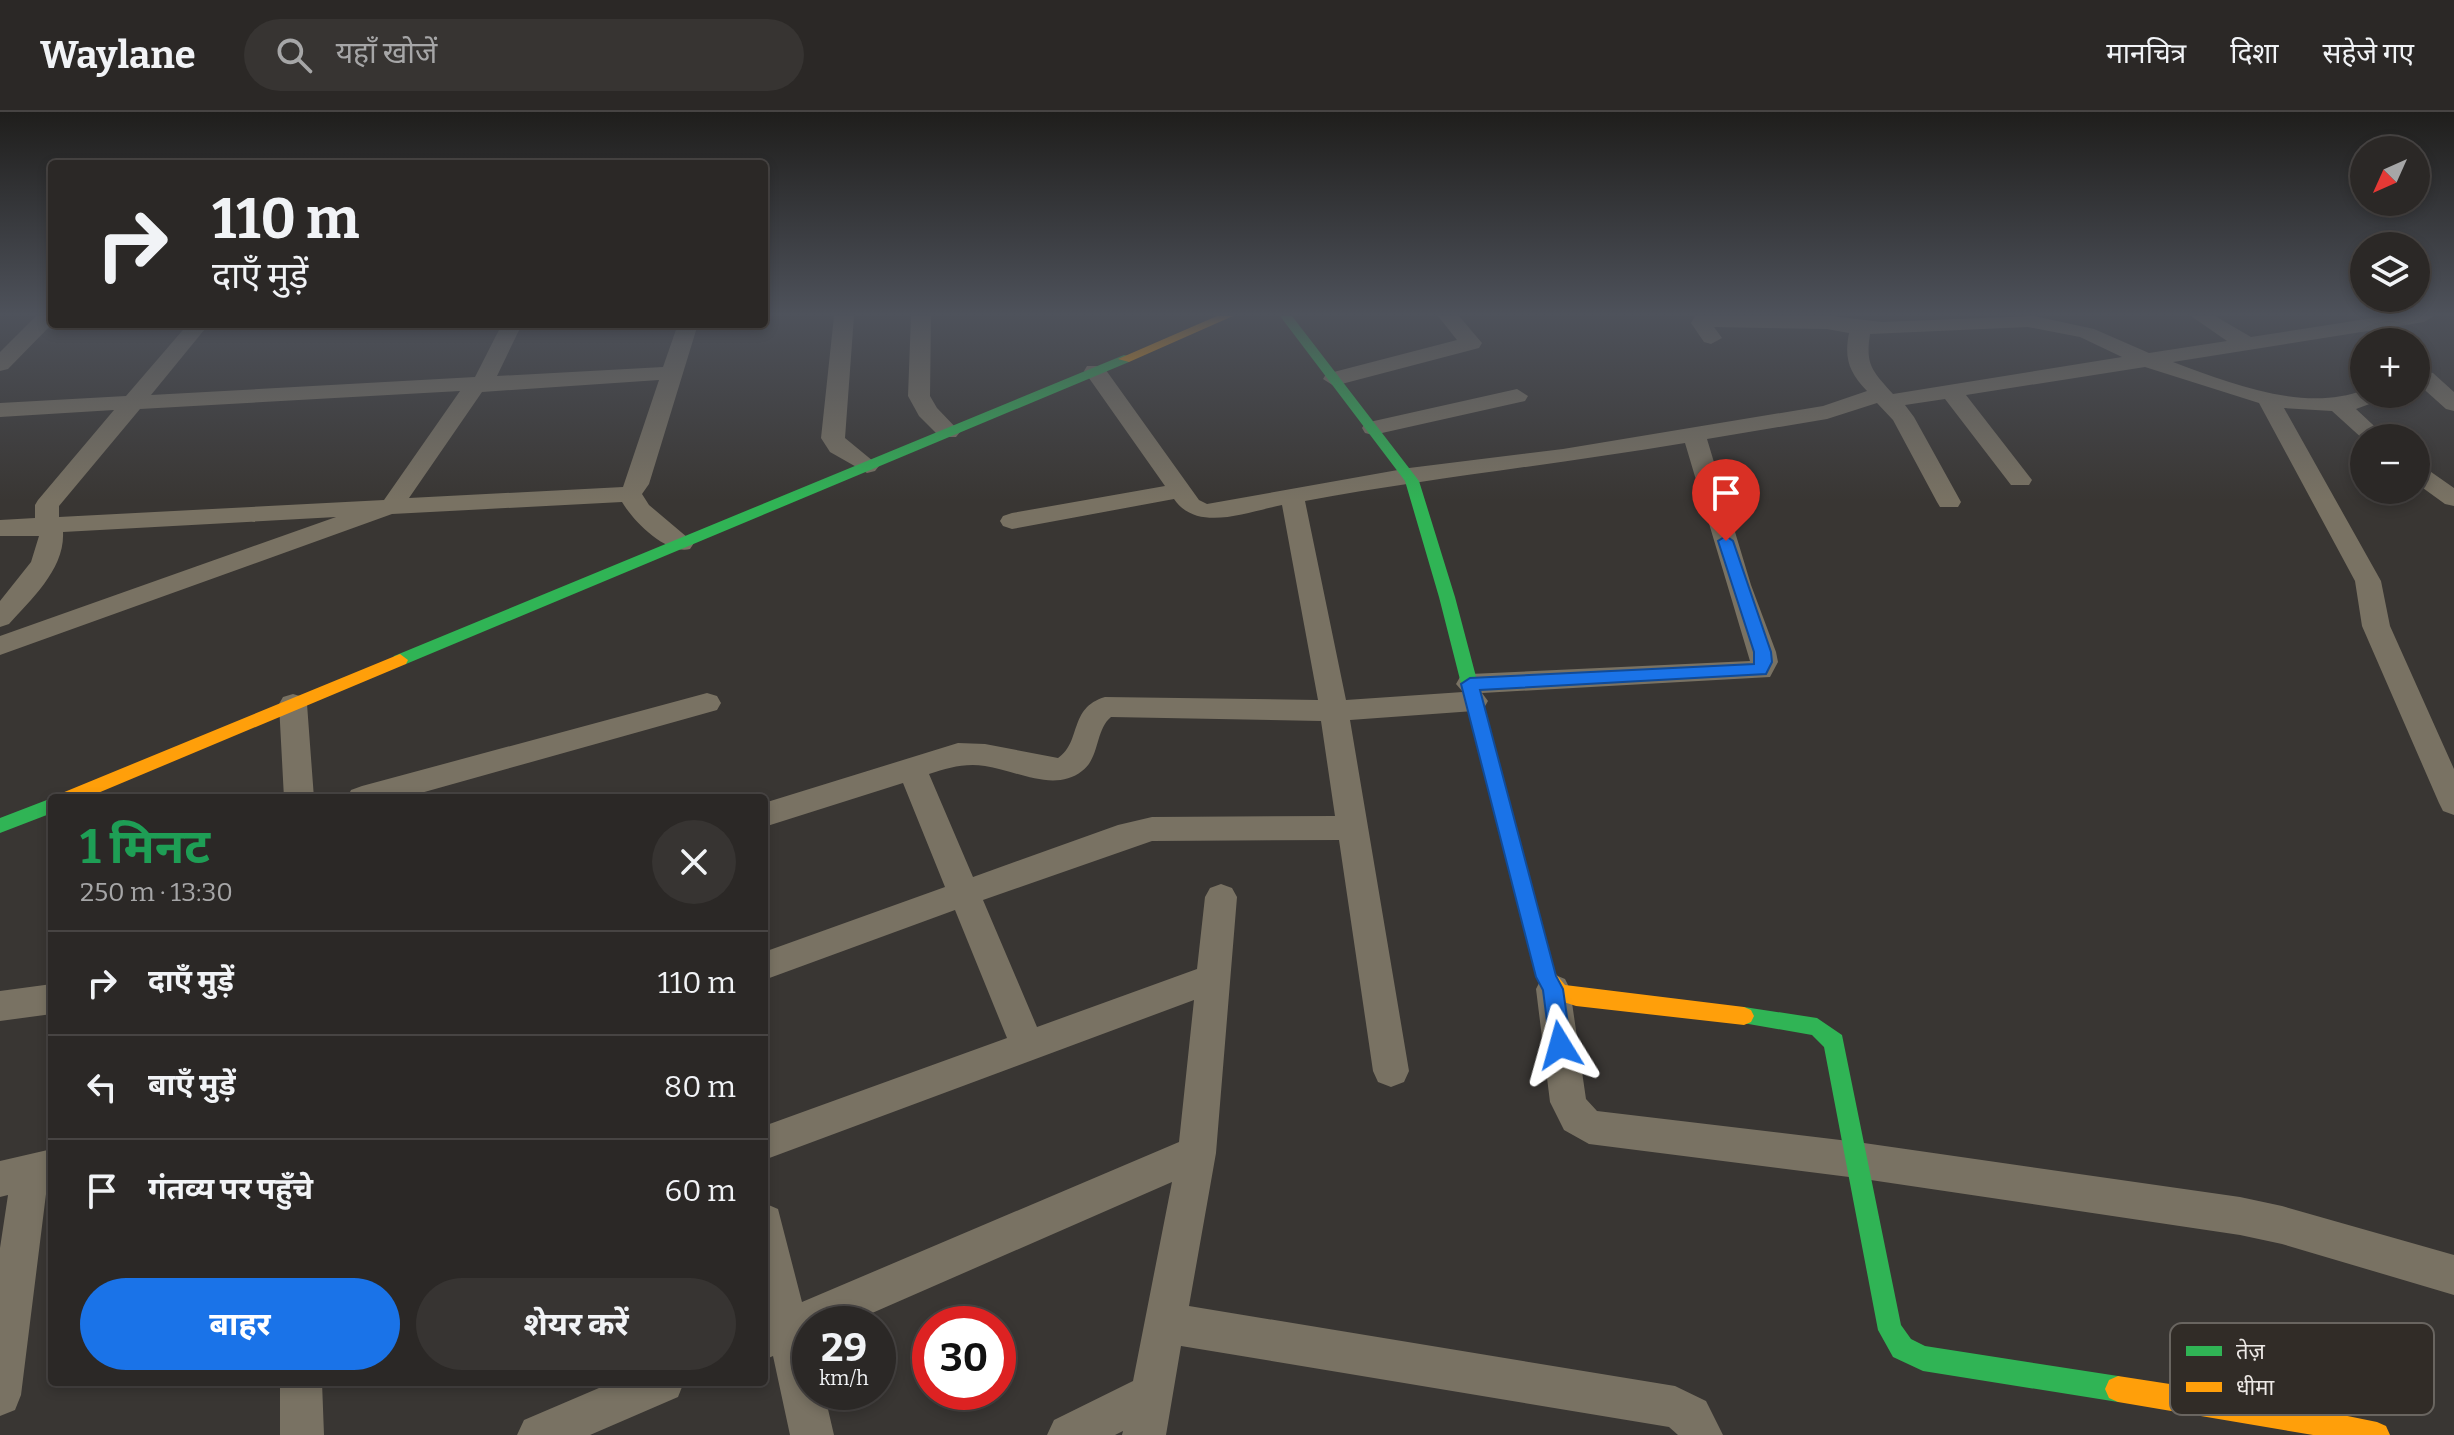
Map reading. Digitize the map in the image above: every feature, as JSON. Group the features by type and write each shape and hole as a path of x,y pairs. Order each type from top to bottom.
{"street":[{"path":"0,618 48,559 52,535 44,516 47,505 154,378"},
{"path":"0,646 392,506 483,378"},
{"path":"0,410 596,378"},
{"path":"630,494 637,484 671,378"},
{"path":"838,378 833,438 838,447 867,466"},
{"path":"919,378 919,396 927,411 948,432"},
{"path":"78,794 1079,378"},
{"path":"1100,378 1190,505 1204,512 1409,475 1534,460 1827,412 1885,398 2040,378"},
{"path":"1339,378 1334,379 1409,475 1420,503 1546,977 1553,989 1568,1102 1577,1118 1589,1127 1857,1160 2240,1216 2282,1225 2454,1275"},
{"path":"1866,378 1910,429 1949,502"},
{"path":"2203,378 2296,405 2350,402"},
{"path":"2430,386 2454,404"},
{"path":"1951,391 2020,480"},
{"path":"1373,428 1517,396"},
{"path":"2268,399 2368,581 2376,626 2454,803"},
{"path":"2337,404 2359,424"},
{"path":"768,814 944,757 972,753 1053,770 1065,769 1078,760 1096,712 1105,707 1334,711 1472,693 1760,670 1764,662 1762,652 1738,585 1694,433"},
{"path":"2430,482 2454,499"},
{"path":"1012,521 1180,491"},
{"path":"630,494 639,510 681,543"},
{"path":"0,528 630,494"},
{"path":"1292,496 1334,711 1391,1071"},
{"path":"377,794 707,703"},
{"path":"293,704 299,794"},
{"path":"912,769 1028,1046"},
{"path":"0,826 48,807"},
{"path":"768,965 1152,829 1353,828"},
{"path":"1069,1435 1148,1415 1197,1153 1221,897"},
{"path":"768,1142 1215,977"},
{"path":"1553,989 1563,996 1797,1022 1826,1033 1834,1042 1890,1330 1896,1344 1905,1352 1923,1358 2170,1397"},
{"path":"0,1006 48,1000"},
{"path":"776,1334 1197,1153"},
{"path":"0,1395 27,1173"},
{"path":"768,1259 776,1334 812,1435"},
{"path":"1164,1323 1675,1407 1691,1416 1701,1435"},
{"path":"301,1386 302,1435"},
{"path":"539,1435 654,1386"},
{"path":"2279,1415 2377,1435"}],"traffic: fast":[{"path":"400,660 1079,378"},
{"path":"1333,378 1412,481 1447,597 1504,817"},
{"path":"0,826 48,807"},
{"path":"1744,1016 1817,1027 1834,1042 1890,1330 1902,1348 1923,1358 2118,1389"}],"traffic: slow":[{"path":"78,794 400,660"},
{"path":"1504,817 1546,977 1558,992 1576,997 1744,1016"},
{"path":"2118,1389 2170,1397"},
{"path":"2279,1415 2377,1435"}],"route":[{"path":"1560,1045 1553,989 1546,977 1470,684 1760,670 1764,662 1762,652 1726,541"}]}
